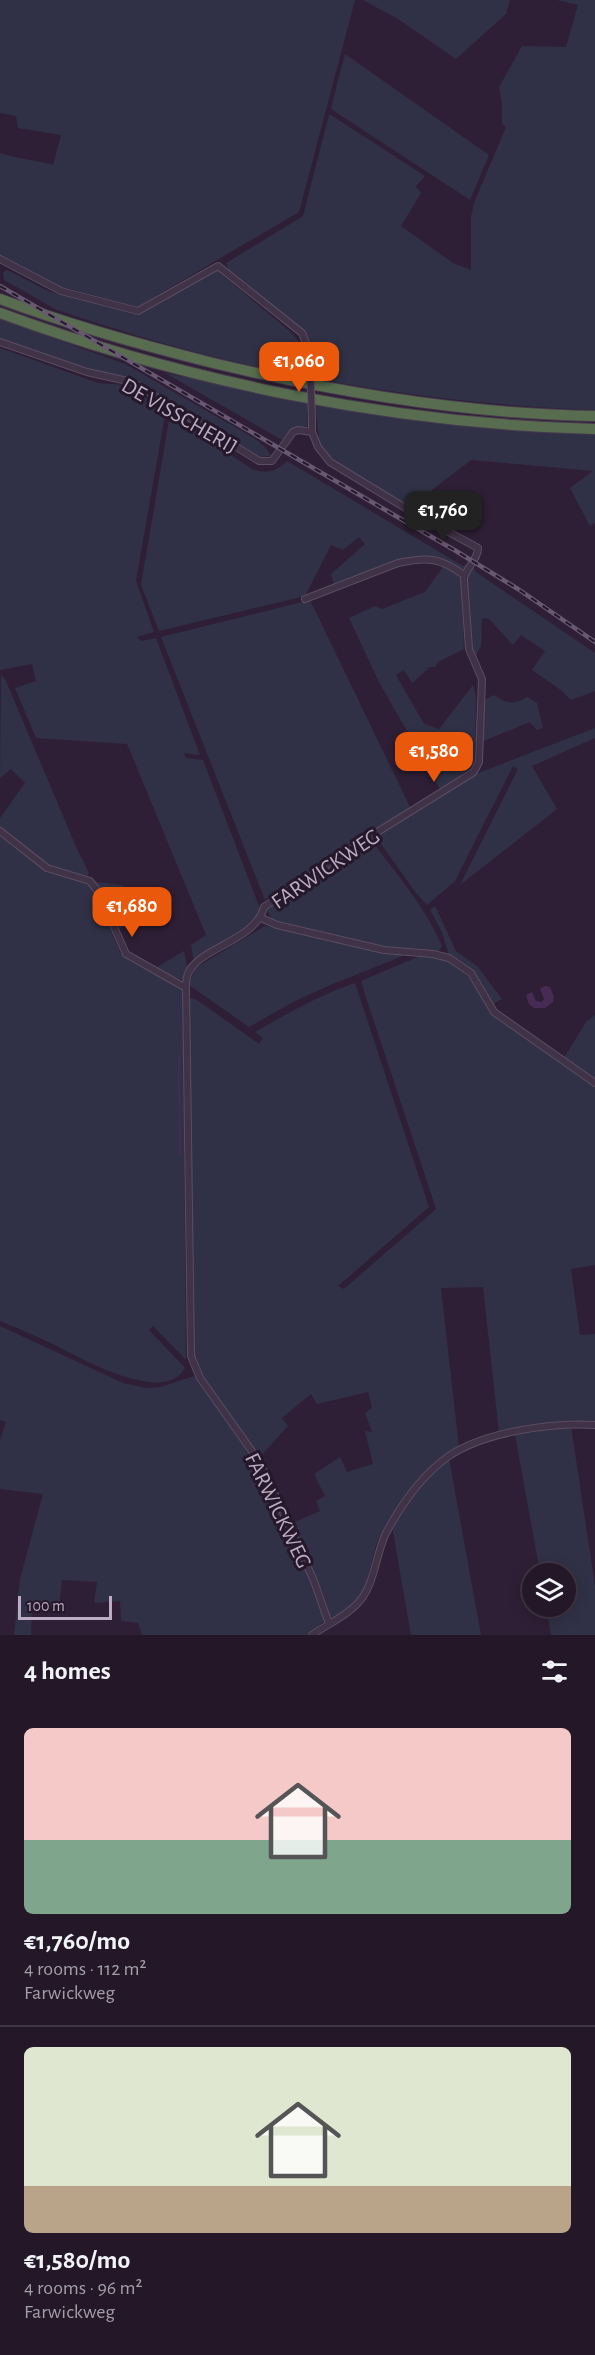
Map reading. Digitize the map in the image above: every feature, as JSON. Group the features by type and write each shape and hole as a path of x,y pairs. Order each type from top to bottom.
{"highway":[{"path":"0,299 120,339 328,389 455,407 595,416"},
{"path":"0,313 118,352 239,383 316,399 457,419 595,429"}],"street":[{"name":"FARWICKWEG","path":"0,259 61,291 138,311 218,266 297,328 306,340 310,366 312,432 322,454 335,466 412,512 476,546 478,554 464,575 467,640 482,679 478,768 471,775 264,907 261,918 251,928 194,965 188,973 186,988 191,1356 193,1366 261,1464 314,1581 329,1624"},
{"name":"DE VISSCHERIJ","path":"0,342 87,372 132,382 259,461 272,461 293,432 298,430 312,432"},
{"path":"305,599 398,562 414,559 435,559 464,575"},
{"path":"0,831 46,868 90,880 95,886 126,954 186,988"},
{"path":"261,918 278,925 384,950 433,954 449,958 471,973 494,1012 595,1083"},
{"path":"312,1635 357,1605 364,1596 387,1533 408,1499 437,1465 466,1447 499,1436 559,1424 595,1425"}],"shaded area":[{"path":"0,0 355,0 299,212 137,307 63,287 59,288 0,257 0,153 53,165 61,135 18,128 16,116 0,113"},
{"path":"363,0 510,0 506,14 456,59 398,19"},
{"path":"557,0 595,0 595,410 447,399 300,376 203,354 72,315 55,309 4,280 3,273 6,270 51,292 133,314 144,312 215,269 293,334 303,350 305,368 314,370 310,342 301,329 229,271 226,263 303,216 329,115 331,115 425,176 416,186 421,193 401,226 453,263 471,270 471,217 474,203 506,127 502,124 499,87 522,46 566,47 578,5"},
{"path":"345,54 489,155 470,200 331,108"},
{"path":"0,319 125,364 254,438 265,447 271,456 256,457 132,379 91,371 0,338"},
{"path":"0,348 98,383 125,385 166,409 136,581 154,632 137,637 141,641 156,638 200,755 184,753 186,758 203,760 264,919 194,962 191,945 206,935 127,744 36,738 15,688 36,681 32,664 0,670"},
{"path":"165,373 321,406 595,434 595,522 590,526 570,488 593,471 471,460 410,507 331,459 320,447 316,411 307,410 308,426 292,429 282,440"},
{"path":"170,414 252,469 271,471 287,461 463,566 468,564 466,569 460,570 430,556 400,559 334,585 331,574 365,544 359,537 343,550 331,545 305,596 159,631 141,585"},
{"path":"445,564 461,575 464,649 438,662 435,667 430,667 412,683 404,670 396,675 424,724 439,729 473,685 476,697 475,770 441,791 379,682 349,618 375,606 382,609 425,592"},
{"path":"473,566 476,572 595,653 595,691 571,700 561,690 532,670 545,651 521,635 513,645 489,619 482,618 481,646 472,662 466,579"},
{"path":"310,600 411,809 265,900 161,637"},
{"path":"1,674 89,873 87,876 51,867 0,829 0,818 25,783 11,769 0,778"},
{"path":"494,695 506,702 514,702 527,697 537,703 543,728 537,730 530,722 481,742 482,701"},
{"path":"595,728 595,738 532,766 557,809 460,885 518,769 513,766 455,881 427,905 376,837 481,772"},
{"path":"0,835 45,870 85,881 92,886 120,952 131,962 183,989 186,1360 153,1326 149,1330 185,1368 174,1379 159,1382 140,1381 120,1375 0,1321"},
{"path":"371,840 428,918 442,946 439,951 387,947 272,920 266,908"},
{"path":"96,882 123,885 135,916 124,920 126,926 116,930"},
{"path":"435,906 456,951 478,967 502,999 493,1004 481,981 472,970 449,956 442,932 430,910"},
{"path":"265,926 375,951 405,955 295,1001 249,1027 189,985 197,967"},
{"path":"184,951 187,966 186,978 183,980 154,969"},
{"path":"420,956 438,958 452,963 469,978 500,1021 595,1086 595,1265 571,1269 580,1335 595,1334 595,1422 552,1422 499,1433 483,1287 441,1288 459,1447 447,1453 423,1474 400,1502 377,1543 366,1585 358,1600 333,1618 330,1617 322,1591 290,1524 320,1511 316,1501 325,1496 314,1474 340,1457 347,1472 373,1464 365,1431 372,1432 365,1413 372,1408 368,1392 317,1404 311,1394 282,1418 288,1426 259,1458 202,1377 192,1355 188,1001 191,998 197,1000 259,1044 263,1038 255,1032 292,1011 355,983 429,1207 338,1286 344,1289 436,1209 361,982"},
{"path":"545,986 550,987 554,997 553,1002 545,1008 534,1008 529,1004 526,995 532,992 536,1001 542,1002 544,999 540,989"},
{"path":"595,1015 595,1078 564,1058 586,1022"},
{"path":"0,1326 123,1383 146,1388 160,1387 194,1376 259,1470 318,1597 325,1619 323,1622 306,1635 142,1635 138,1623 121,1621 120,1601 94,1603 97,1582 62,1580 59,1607 32,1603 31,1635 14,1635 20,1579 43,1494 0,1489 0,1440 6,1422 0,1420"},
{"path":"571,1426 595,1586 595,1635 551,1635 548,1617 576,1617 576,1563 538,1563 515,1435"},
{"path":"449,1458 481,1635 411,1635 392,1526 428,1475"}],"waterway":[{"path":"179,1056 180,1154"}],"railway":[{"path":"0,286 456,551 518,589 595,642"}]}
